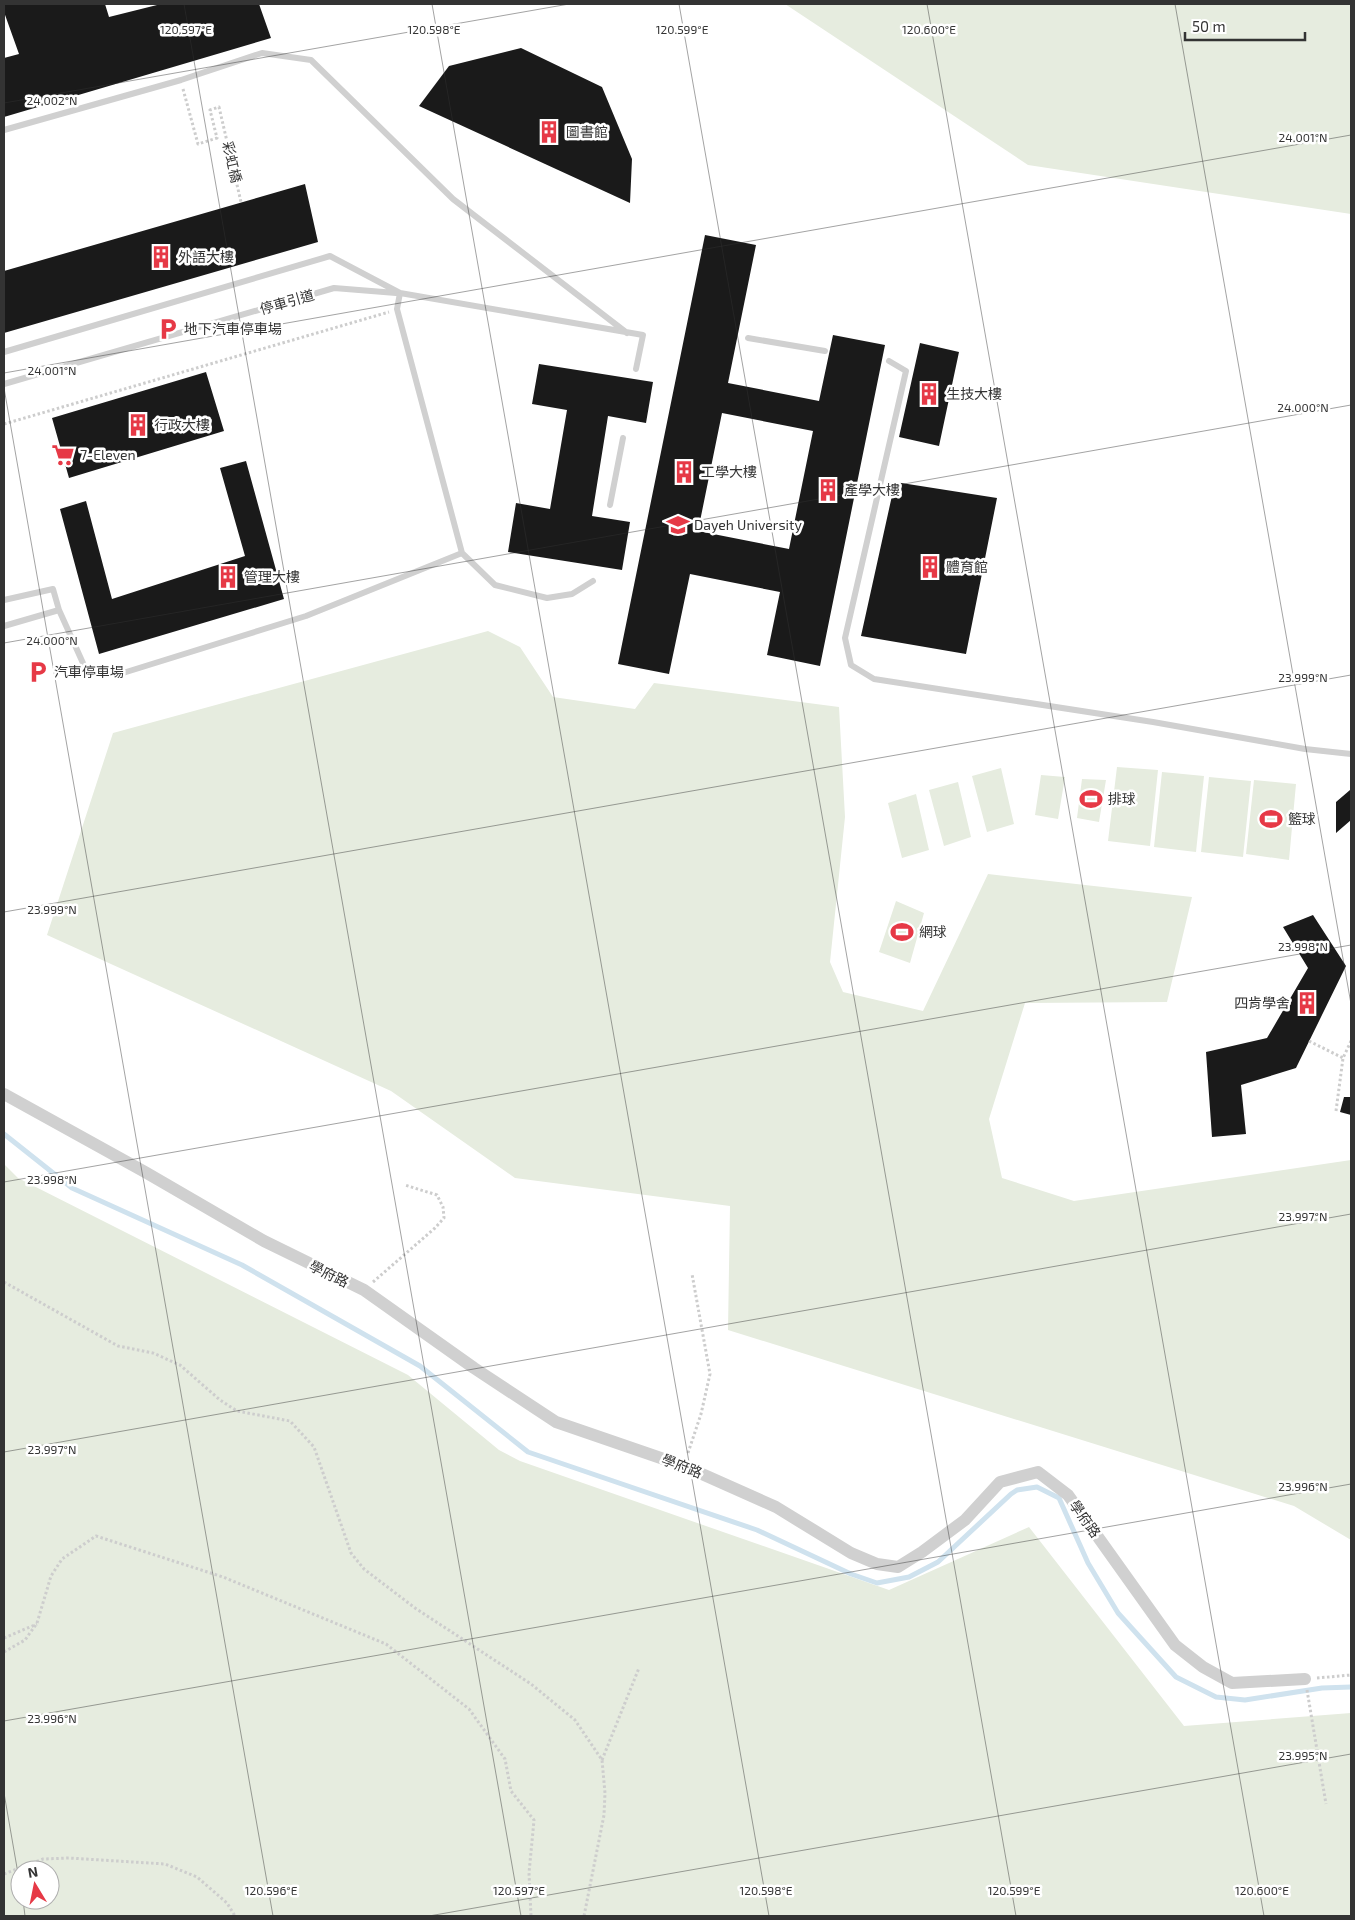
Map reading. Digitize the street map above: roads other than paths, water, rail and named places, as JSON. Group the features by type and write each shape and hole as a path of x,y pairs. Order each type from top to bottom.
{"street":[{"name":"學府路","path":"4,1094 145,1172 264,1242 364,1290 474,1368 556,1422 684,1466 776,1507 851,1553 877,1564 898,1567 965,1520 1000,1482 1038,1472 1068,1495 1174,1645 1203,1667 1232,1683 1305,1679"}],"lane":[{"path":"4,130 181,80 262,53 311,60 453,200 628,333"},
{"path":"4,352 330,256 400,293 643,335 636,369"},
{"name":"停車引道","path":"4,384 334,288 400,293"},
{"path":"400,293 397,309 462,553 495,585 548,598 572,594 592,581"},
{"path":"748,338 825,351"},
{"path":"889,361 906,371 845,638 851,665 874,679 1153,722 1305,749 1351,754"},
{"path":"610,505 623,438"},
{"path":"4,600 53,589 59,610 88,672 123,673 306,616 462,553"},
{"path":"4,626 59,610"}],"waterway":[{"path":"4,1134 72,1188 242,1265 420,1366 528,1452 757,1530 851,1574 877,1583 909,1577 938,1562 1011,1494 1017,1490 1037,1487 1059,1498 1088,1563 1118,1613 1176,1677 1216,1697 1245,1700 1322,1688 1351,1687"}],"place":[{"name":"圖書館","path":"549,132"},
{"name":"外語大樓","path":"161,257"},
{"name":"地下汽車停車場","path":"168,329"},
{"name":"生技大樓","path":"929,394"},
{"name":"行政大樓","path":"138,425"},
{"name":"7-Eleven","path":"63,455"},
{"name":"工學大樓","path":"684,472"},
{"name":"產學大樓","path":"828,490"},
{"name":"Dayeh University","path":"678,525"},
{"name":"體育館","path":"930,567"},
{"name":"管理大樓","path":"228,577"},
{"name":"汽車停車場","path":"38,672"},
{"name":"排球","path":"1091,799"},
{"name":"籃球","path":"1271,819"},
{"name":"網球","path":"902,932"},
{"name":"四肯學舍","path":"1307,1003"}]}
